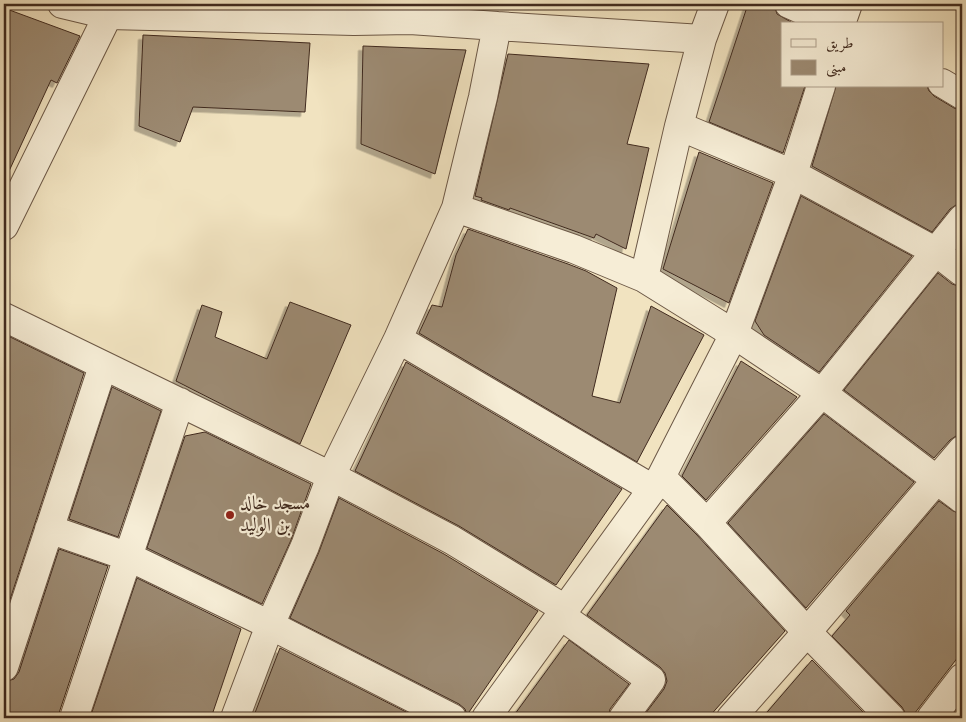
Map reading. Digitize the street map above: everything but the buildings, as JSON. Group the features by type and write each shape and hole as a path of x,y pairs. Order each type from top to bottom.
{"street":[{"path":"62,4 108,15 354,12 410,20 702,39"},
{"path":"644,278 679,126 702,39 715,4"},
{"path":"789,4 830,22"},
{"path":"842,22 848,4"},
{"path":"4,226 108,15"},
{"path":"235,718 270,625 305,546 331,476 398,339 456,208 497,26"},
{"path":"944,85 962,95"},
{"path":"486,718 657,483 734,334 793,174 820,88"},
{"path":"679,126 793,174 936,251 962,272"},
{"path":"456,208 574,249 644,278 734,334 822,393 962,499"},
{"path":"707,523 822,393 962,219"},
{"path":"4,317 331,476 452,540 563,612 651,680 623,718"},
{"path":"398,339 657,483 707,523 807,632 891,718"},
{"path":"4,667 103,366"},
{"path":"74,718 180,402"},
{"path":"731,718 962,450"},
{"path":"48,529 129,557 270,625 452,718"},
{"path":"944,713 962,678"}],"place":[{"name":"مسجد خالد بن الوليد","path":"230,515"}]}
